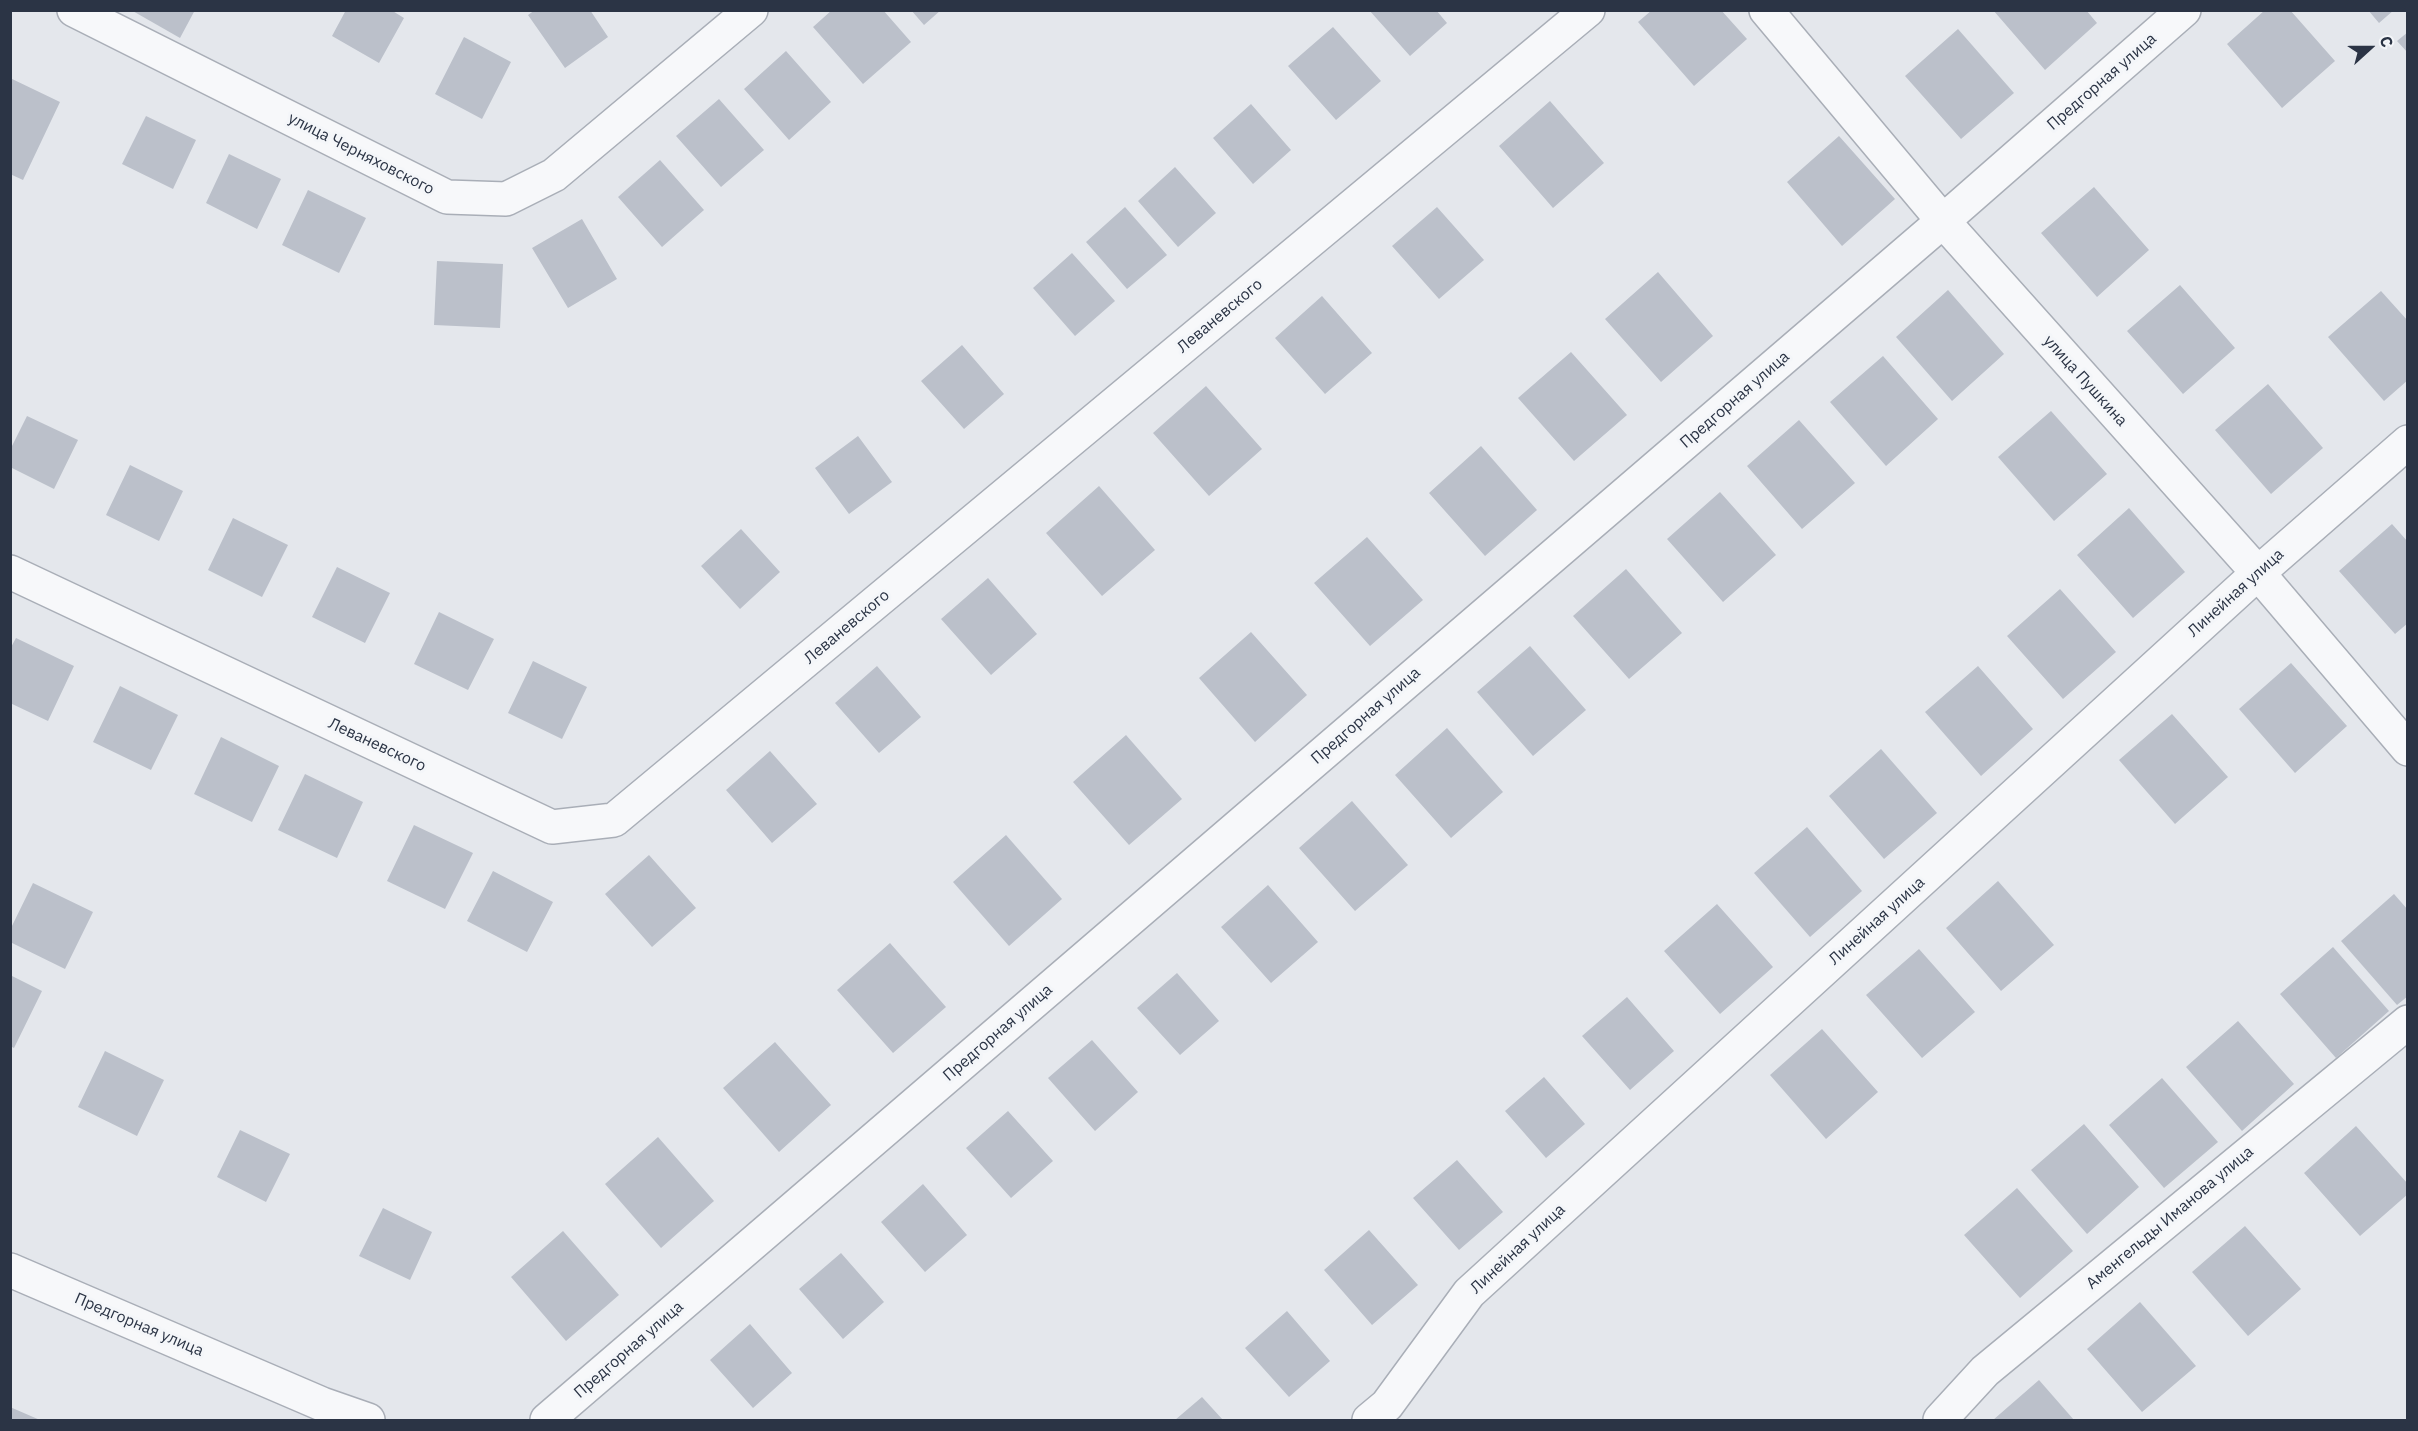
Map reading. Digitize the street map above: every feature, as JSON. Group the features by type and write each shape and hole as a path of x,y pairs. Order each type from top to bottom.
{"street":[{"name":"улица Черняховского","path":"74,10 447,197 506,199 554,175 751,10"},
{"name":"Леваневского","path":"10,572 552,827 614,820 1588,10"},
{"name":"улица Пушкина","path":"1766,10 1943,221 2258,573 2408,749"},
{"name":"Предгорная улица","path":"547,1420 1943,221 2184,10"},
{"name":"Линейная улица","path":"1369,1420 1387,1405 1469,1293 2258,573 2408,442"},
{"name":"Аменгельды Иманова улица","path":"1940,1420 1985,1371 2408,1022"},
{"name":"Предгорная улица","path":"10,1270 317,1412 368,1420"}],"building":[{"path":"131,10 195,10 180,38"},
{"path":"346,10 391,10 404,18 379,63 332,36"},
{"path":"535,10 590,10 608,37 565,68 528,15"},
{"path":"832,10 883,10 911,42 863,84 813,27"},
{"path":"911,10 941,10 924,25"},
{"path":"1369,10 1436,10 1447,23 1410,56"},
{"path":"1652,10 1721,10 1747,39 1694,86 1638,22"},
{"path":"1993,10 2086,10 2097,23 2045,70"},
{"path":"2265,10 2290,10 2335,61 2282,108 2227,44"},
{"path":"2368,10 2394,10 2379,23"},
{"path":"1333,27 1381,81 1336,120 1288,66"},
{"path":"1958,29 2014,93 1961,139 1905,76"},
{"path":"2408,32 2408,53 2397,41"},
{"path":"464,37 511,62 482,119 435,94"},
{"path":"786,51 831,102 789,140 744,89"},
{"path":"10,78 60,102 23,180 10,174"},
{"path":"719,99 764,150 721,187 676,136"},
{"path":"1550,101 1604,163 1553,208 1499,146"},
{"path":"1251,104 1291,150 1253,184 1213,138"},
{"path":"146,116 196,140 173,189 122,164"},
{"path":"1839,136 1895,199 1842,246 1787,182"},
{"path":"229,154 281,179 257,229 206,203"},
{"path":"660,160 704,210 662,247 618,197"},
{"path":"1175,167 1216,213 1178,247 1138,201"},
{"path":"2094,187 2149,250 2097,297 2041,233"},
{"path":"308,190 366,218 339,273 282,245"},
{"path":"1125,207 1167,255 1127,289 1086,242"},
{"path":"1437,207 1484,260 1439,299 1392,246"},
{"path":"582,219 617,279 568,308 532,248"},
{"path":"1072,253 1115,301 1075,336 1033,288"},
{"path":"437,261 503,264 500,328 434,325"},
{"path":"1658,272 1713,336 1661,382 1605,319"},
{"path":"2180,285 2235,348 2183,394 2127,331"},
{"path":"1948,290 2004,354 1952,401 1896,337"},
{"path":"2381,291 2408,321 2408,380 2384,401 2328,337"},
{"path":"1322,296 1372,353 1325,394 1275,338"},
{"path":"962,345 1004,394 964,429 921,381"},
{"path":"1571,352 1627,415 1574,461 1518,398"},
{"path":"1883,356 1938,419 1886,466 1830,402"},
{"path":"2268,384 2323,448 2271,494 2215,430"},
{"path":"1206,386 1262,449 1209,496 1153,433"},
{"path":"2051,411 2107,474 2054,521 1998,457"},
{"path":"27,416 78,440 54,489 10,467 10,450"},
{"path":"1799,420 1855,483 1802,529 1747,466"},
{"path":"858,436 892,482 849,514 815,468"},
{"path":"1481,446 1537,510 1485,556 1429,493"},
{"path":"130,465 183,491 159,541 106,515"},
{"path":"1099,486 1155,550 1102,596 1046,533"},
{"path":"1720,492 1776,555 1723,602 1667,539"},
{"path":"2129,508 2185,572 2133,618 2077,555"},
{"path":"233,518 288,545 262,597 208,570"},
{"path":"2392,524 2408,542 2408,623 2395,634 2339,571"},
{"path":"741,529 780,572 740,609 701,566"},
{"path":"1367,537 1423,600 1370,646 1314,583"},
{"path":"337,567 390,593 365,643 312,617"},
{"path":"1626,569 1682,633 1629,679 1573,616"},
{"path":"988,578 1037,634 991,675 941,619"},
{"path":"2060,589 2116,652 2063,699 2007,636"},
{"path":"439,612 494,639 468,690 414,664"},
{"path":"1251,632 1307,695 1255,742 1199,678"},
{"path":"16,638 74,666 48,721 10,703 10,649"},
{"path":"1530,646 1586,710 1533,756 1477,692"},
{"path":"533,661 587,687 562,739 508,713"},
{"path":"2291,663 2347,726 2295,773 2239,709"},
{"path":"877,666 921,717 879,753 835,703"},
{"path":"1978,666 2033,729 1981,776 1925,712"},
{"path":"120,686 178,715 151,770 93,742"},
{"path":"2172,714 2228,777 2175,824 2119,760"},
{"path":"1447,728 1503,792 1451,838 1395,775"},
{"path":"1126,735 1182,799 1129,845 1073,782"},
{"path":"221,737 279,766 252,822 194,794"},
{"path":"1881,749 1937,813 1884,859 1829,796"},
{"path":"770,751 817,804 772,843 726,790"},
{"path":"305,774 363,802 337,858 278,830"},
{"path":"1352,801 1408,865 1355,911 1299,848"},
{"path":"414,825 473,853 445,909 387,881"},
{"path":"1807,827 1862,891 1810,937 1754,873"},
{"path":"1006,835 1062,899 1009,946 953,882"},
{"path":"649,855 696,908 652,947 605,894"},
{"path":"493,871 553,902 527,952 467,921"},
{"path":"1998,881 2054,945 2001,991 1946,928"},
{"path":"33,883 93,912 65,969 10,942 10,930"},
{"path":"1268,885 1318,942 1271,983 1221,927"},
{"path":"2394,894 2408,910 2408,996 2397,1005 2341,941"},
{"path":"1717,904 1773,967 1720,1014 1664,951"},
{"path":"890,943 946,1007 893,1053 837,990"},
{"path":"2333,947 2389,1011 2336,1058 2280,994"},
{"path":"1919,949 1975,1012 1922,1058 1866,995"},
{"path":"1177,973 1219,1021 1180,1055 1137,1008"},
{"path":"10,975 42,991 14,1048 10,1046"},
{"path":"1627,997 1674,1051 1630,1090 1582,1036"},
{"path":"2238,1021 2294,1084 2242,1131 2186,1067"},
{"path":"1822,1029 1878,1092 1826,1139 1770,1075"},
{"path":"1092,1040 1138,1092 1095,1131 1048,1078"},
{"path":"775,1042 831,1105 779,1152 723,1088"},
{"path":"105,1051 164,1080 137,1136 78,1107"},
{"path":"1544,1077 1585,1124 1546,1158 1505,1111"},
{"path":"2162,1078 2218,1142 2164,1188 2109,1125"},
{"path":"1008,1111 1053,1161 1011,1198 966,1148"},
{"path":"2084,1124 2139,1187 2087,1234 2031,1170"},
{"path":"2356,1126 2408,1184 2408,1194 2360,1236 2304,1173"},
{"path":"240,1130 290,1154 266,1202 217,1177"},
{"path":"658,1137 714,1201 661,1248 605,1184"},
{"path":"1457,1160 1503,1212 1459,1250 1413,1198"},
{"path":"923,1184 967,1235 925,1272 881,1222"},
{"path":"2017,1188 2073,1251 2020,1298 1964,1235"},
{"path":"383,1208 432,1232 410,1280 359,1256"},
{"path":"2245,1226 2301,1289 2248,1336 2192,1272"},
{"path":"1369,1230 1418,1285 1372,1325 1324,1270"},
{"path":"563,1231 619,1295 566,1341 511,1277"},
{"path":"841,1253 884,1302 843,1339 799,1289"},
{"path":"2140,1302 2196,1366 2142,1412 2087,1349"},
{"path":"1287,1311 1330,1361 1289,1397 1245,1348"},
{"path":"750,1324 792,1373 753,1408 710,1360"},
{"path":"2039,1380 2074,1420 1993,1420"},
{"path":"1202,1397 1223,1420 1175,1420"},
{"path":"10,1407 40,1420 10,1420"}]}
